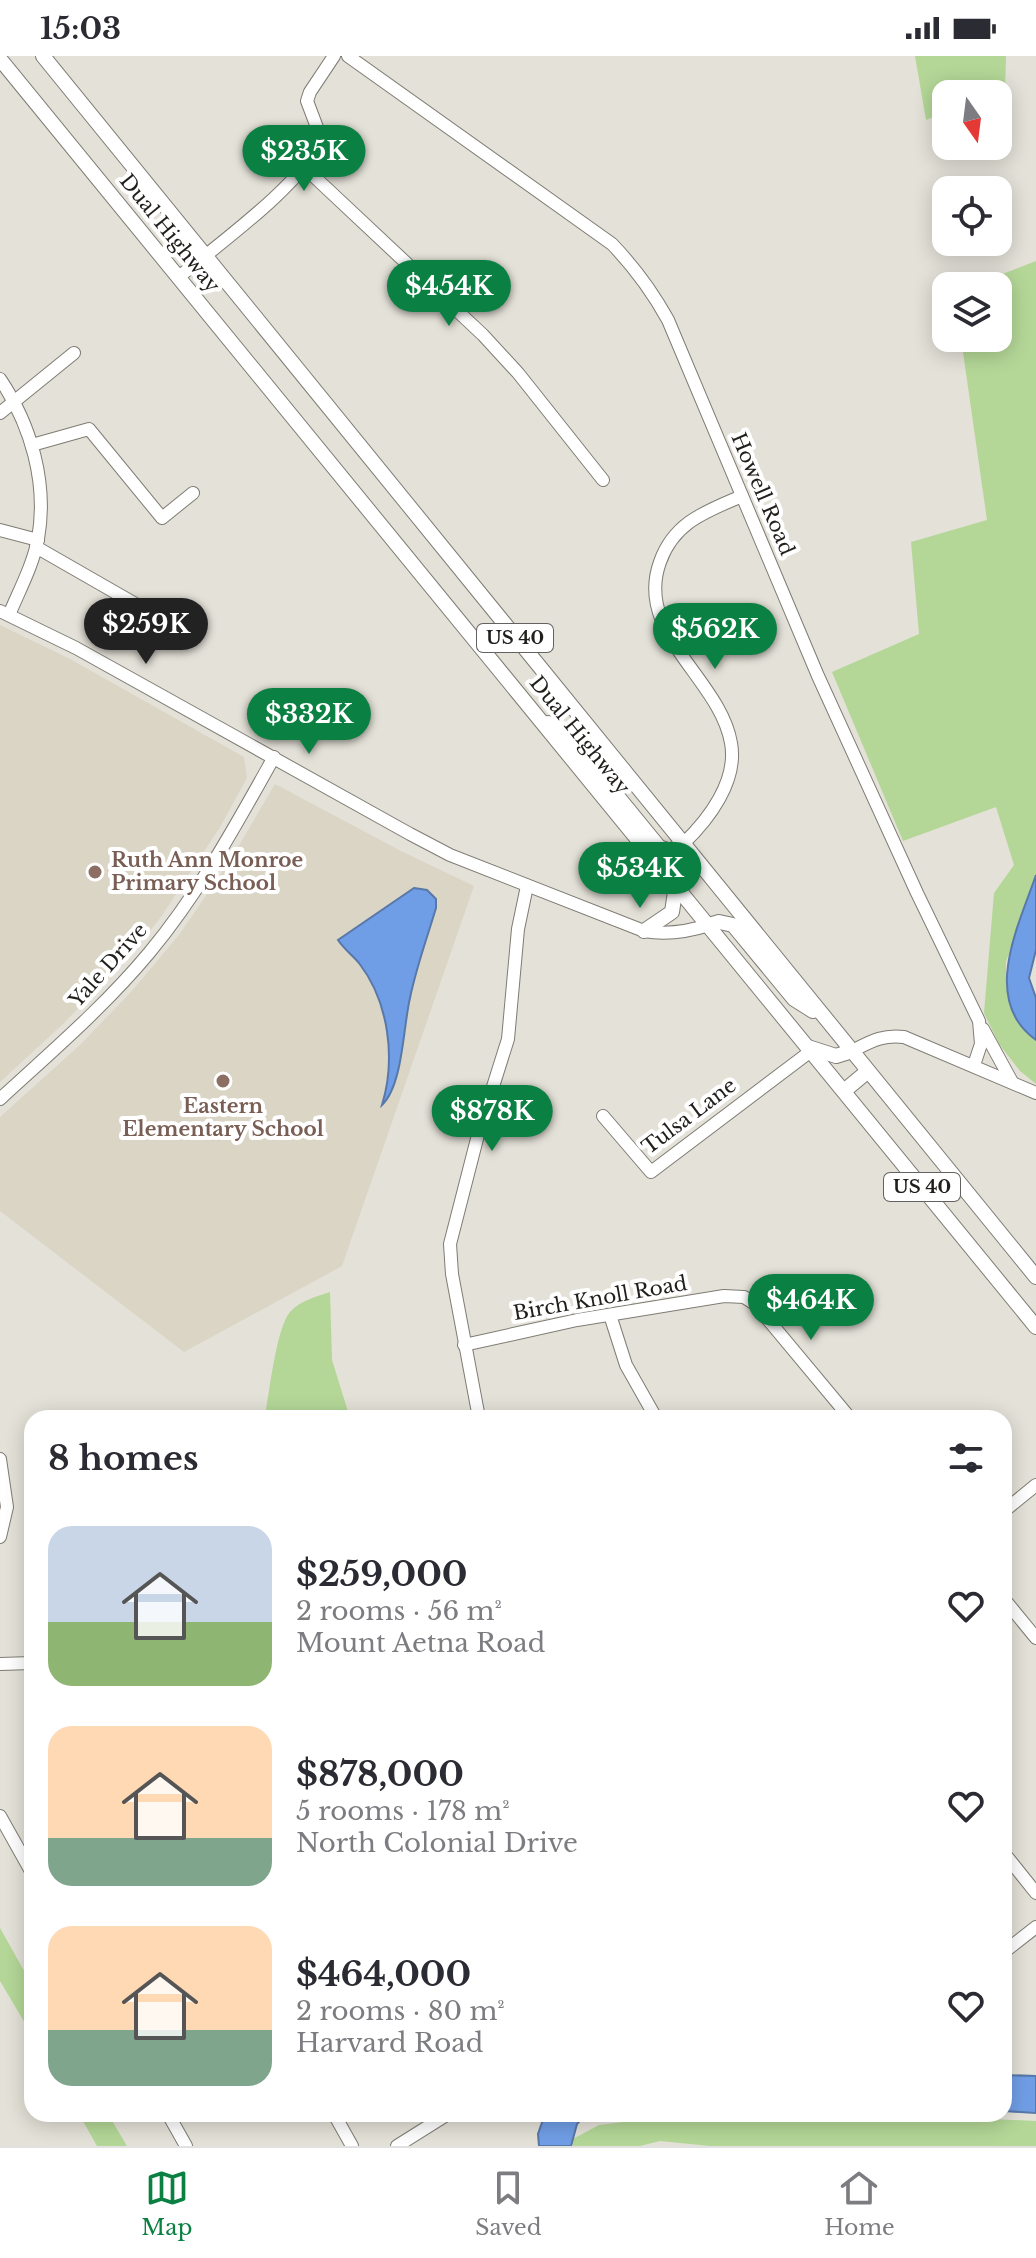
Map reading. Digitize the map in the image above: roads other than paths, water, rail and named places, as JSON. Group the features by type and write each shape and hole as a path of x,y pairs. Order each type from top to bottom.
{"main road":[{"name":"Dual Highway","path":"43,56 1036,1277"},
{"name":"Dual Highway","path":"0,59 1036,1327"},
{"path":"542,720 565,732 659,847 670,851 683,844"},
{"path":"644,931 672,912 676,885"},
{"path":"709,925 719,922 733,925 794,999 827,1020"},
{"path":"810,1049 836,1056 852,1051"},
{"path":"844,1091 868,1071"}],"street":[{"path":"180,276 305,168 314,156 321,138 307,107 308,96 334,56"},
{"name":"Howell Road","path":"348,56 583,222 612,244 643,278 668,320 837,718 917,893 1012,1082"},
{"path":"305,168 483,335 518,373 603,480"},
{"path":"0,413 74,353"},
{"path":"0,379 15,401 32,445 40,497 37,544 5,613 76,648 450,855 644,931 674,933 709,925"},
{"path":"32,445 89,429 162,518 193,493"},
{"path":"683,844 702,826 724,787 730,770 731,741 713,701 668,633 661,618 654,584 662,555 679,529 701,513 742,496"},
{"path":"0,530 37,544 172,625"},
{"name":"Yale Drive","path":"0,1099 89,1018 148,954 196,891 274,757"},
{"path":"477,1410 450,1261 450,1244 479,1131 508,1039 518,929 527,886"},
{"path":"974,1065 981,1044 979,1021"},
{"path":"852,1051 879,1038 891,1035 904,1037 1036,1093"},
{"name":"Tulsa Lane","path":"603,1116 651,1172 810,1049"},
{"name":"Birch Knoll Road","path":"464,1345 577,1320 724,1296 744,1297 764,1314 843,1410"},
{"path":"610,1315 626,1365 651,1410"},
{"path":"0,1459 7,1507 0,1537"},
{"path":"1012,1504 1036,1485"},
{"path":"1012,1609 1036,1638"},
{"path":"0,1664 24,1663"},
{"path":"0,1816 24,1859"},
{"path":"1012,1863 1036,1893"},
{"path":"1012,1946 1036,1927"},
{"path":"172,2122 186,2146"},
{"path":"338,2122 352,2146"},
{"path":"397,2146 435,2122"}],"water":[{"path":"1036,875 1036,950 1029,978 1036,998 1036,1040 1019,1023 1010,1004 1007,983 1014,939"},
{"path":"414,888 427,890 436,899 436,908 412,987 398,1070 389,1096 382,1105 389,1069 383,1013 369,978 338,940"},
{"path":"1012,2075 1036,2076 1036,2113 1012,2112"},
{"path":"542,2122 579,2122 571,2146 539,2146 538,2134"}],"place":[{"name":"Ruth Ann Monroe Primary School","path":"95,872"},
{"name":"Eastern Elementary School","path":"223,1081"}]}
